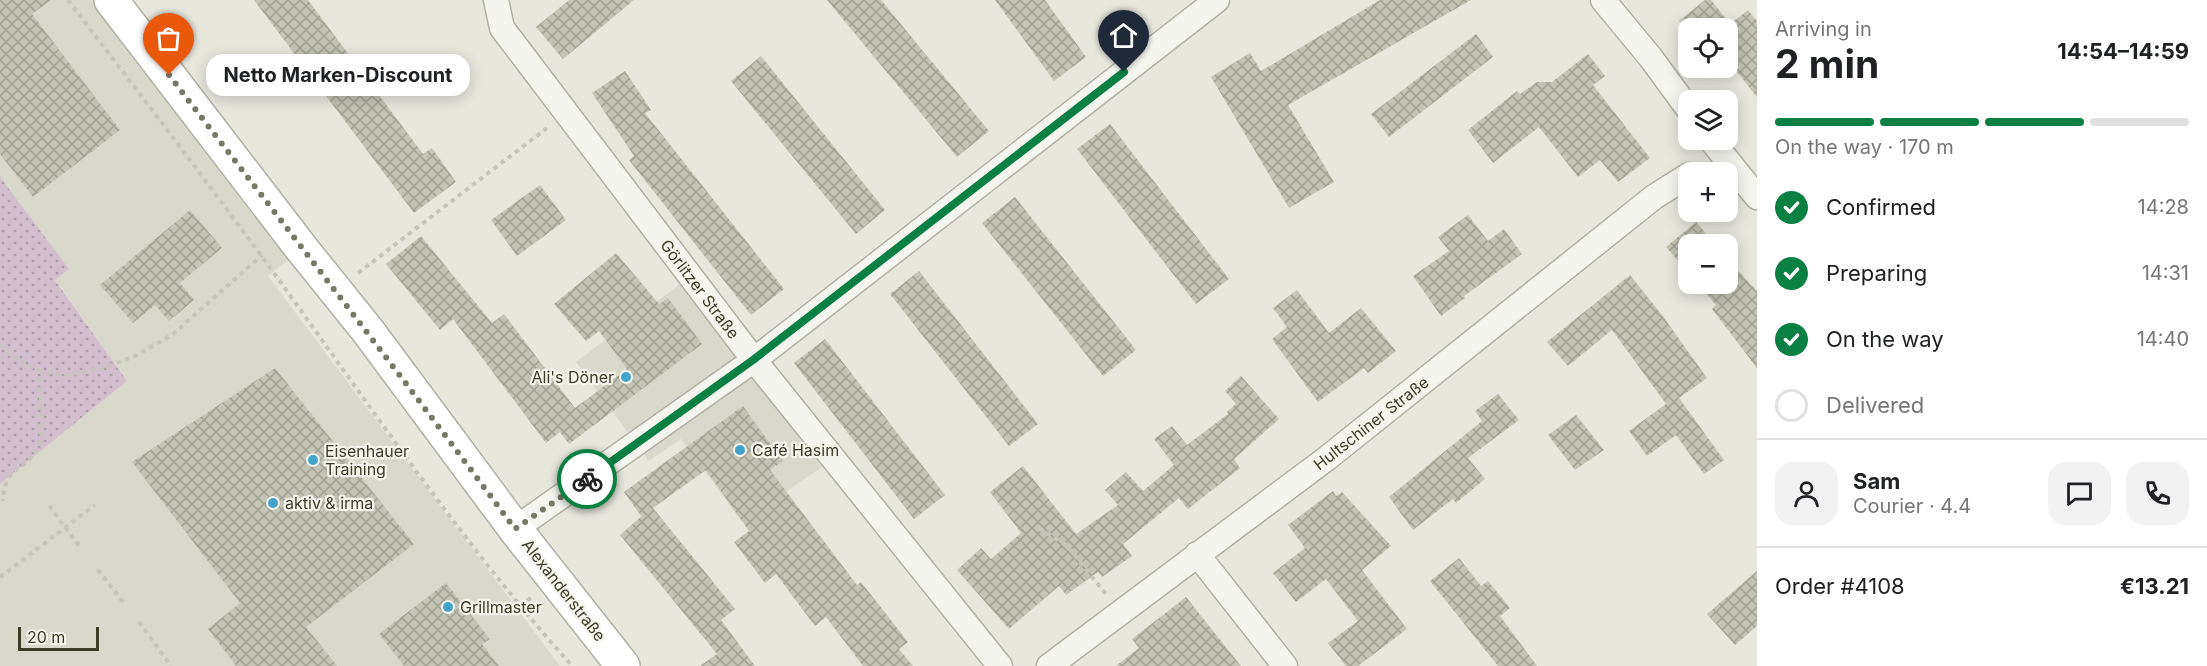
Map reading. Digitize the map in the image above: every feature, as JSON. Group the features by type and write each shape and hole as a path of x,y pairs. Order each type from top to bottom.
{"main road":[{"name":"Alexanderstraße","path":"111,0 449,438 515,529 623,666"}],"street":[{"name":"Görlitzer Straße","path":"478,0 485,2 496,0 502,28 753,360 1000,666"},
{"path":"515,529 753,360 1217,0"},
{"path":"1603,0 1678,96"},
{"path":"1703,162 1714,150"},
{"path":"1719,150 1757,197"},
{"name":"Hultschiner Straße","path":"1049,666 1326,459 1654,197 1678,182"},
{"path":"1197,554 1285,666"}],"path":[{"path":"68,0 208,183 401,453 529,617 572,666"},
{"path":"337,292 567,113"},
{"path":"0,345 22,363 38,370 63,375 106,367 135,356 172,335 261,256 291,234"},
{"path":"3,501 4,485 38,448 42,429 38,370"},
{"path":"0,577 95,505"},
{"path":"49,506 81,548"},
{"path":"1039,528 1067,546 1120,612"},
{"path":"98,570 123,602"},
{"path":"139,622 171,666"}],"shaded area":[{"path":"0,0 111,0 302,249 268,276 560,666 0,666 0,484 127,381 55,279 68,270 0,178"},
{"path":"0,177 69,269 55,280 127,381 0,484"},
{"path":"680,284 822,467 742,522 681,439 649,461 576,362"}],"building":[{"path":"0,0 51,0 32,14 120,130 33,197 0,154"},
{"path":"254,0 308,0 423,154 432,148 456,182 414,213"},
{"path":"569,0 634,0 563,59 536,27"},
{"path":"827,0 881,0 989,131 957,157"},
{"path":"995,0 1045,0 1086,57 1054,81"},
{"path":"1380,0 1471,0 1288,105 1334,182 1289,208 1211,77 1250,53 1261,71"},
{"path":"1705,0 1711,0 1725,18 1683,18"},
{"path":"1748,10 1757,21 1757,97 1738,73 1738,18"},
{"path":"1476,34 1493,57 1389,137 1371,114"},
{"path":"1588,54 1605,76 1593,85 1650,158 1618,182 1600,160 1578,177 1539,127 1493,163 1468,130 1517,91 1520,94 1537,82 1552,82"},
{"path":"761,56 885,210 856,234 731,81"},
{"path":"625,71 651,110 645,113 784,289 751,315 629,160 634,156 592,93"},
{"path":"1110,124 1229,279 1196,304 1077,149"},
{"path":"540,185 566,220 517,256 491,220"},
{"path":"1015,197 1136,350 1103,376 982,223"},
{"path":"190,210 222,248 180,283 194,300 169,321 155,305 133,323 100,285"},
{"path":"1468,215 1488,241 1504,229 1522,254 1464,296 1465,298 1441,316 1413,276 1449,251 1438,237"},
{"path":"1696,222 1706,234 1682,234"},
{"path":"421,236 492,323 504,314 575,408 627,369 599,331 586,341 554,304 616,253 659,304 668,298 702,344 569,444 560,432 546,443 453,319 440,330 386,264"},
{"path":"1678,237 1678,261 1666,247"},
{"path":"919,271 1038,424 1009,446 890,294"},
{"path":"1738,271 1757,291 1757,368 1712,309 1716,305 1707,294 1738,294"},
{"path":"1630,275 1707,378 1679,398 1724,460 1704,474 1676,435 1647,456 1629,431 1666,404 1612,330 1568,366 1547,342"},
{"path":"1297,290 1329,333 1361,308 1396,351 1368,373 1364,368 1318,402 1272,339 1287,327 1273,308"},
{"path":"825,339 945,495 914,519 794,363"},
{"name":"aktiv & irma","path":"275,368 414,544 306,627 337,666 236,666 208,629 240,603 132,462"},
{"path":"1241,376 1279,419 1234,459 1240,468 1188,509 1179,498 1123,544 1132,556 1102,577 1098,572 1066,595 1059,586 1009,629 957,570 981,548 991,559 1021,533 990,492 1023,466 1076,534 1118,505 1105,490 1126,472 1143,491 1174,465 1154,439 1172,426 1187,445 1228,414 1227,412 1236,404 1225,391"},
{"path":"1498,394 1519,420 1468,458 1485,479 1456,503 1453,499 1413,530 1389,497 1482,421 1475,411"},
{"path":"743,406 783,461 770,470 857,585 861,582 908,642 899,649 913,666 863,666 826,617 815,626 776,574 765,583 734,542 749,531 706,470 653,508 735,609 721,620 755,666 700,666 717,654 620,535 643,515 641,516 624,492"},
{"path":"1576,415 1604,450 1575,470 1548,435"},
{"path":"1333,491 1336,496 1342,492 1391,546 1362,570 1407,629 1358,666 1346,666 1328,643 1358,621 1326,579 1296,602 1273,573 1305,548 1288,525"},
{"path":"1459,558 1481,586 1488,581 1510,608 1500,616 1537,666 1498,666 1430,581"},
{"path":"1757,571 1757,626 1735,645 1707,614"},
{"path":"446,583 490,639 482,644 499,666 404,666 379,634"},
{"path":"1186,597 1241,666 1116,666 1139,648 1132,639"}],"way so far":[{"path":"169,75 368,331 515,529 587,479"}],"place":[{"name":"Netto Marken-Discount","path":"169,75"},
{"name":"Ali's Döner","path":"626,377"},
{"name":"Café Hasim","path":"740,450"},
{"name":"Eisenhauer Training","path":"313,460"},
{"name":"aktiv & irma","path":"273,503"},
{"name":"Grillmaster","path":"448,607"}],"route":[{"path":"587,479 753,360 1124,72"}]}
